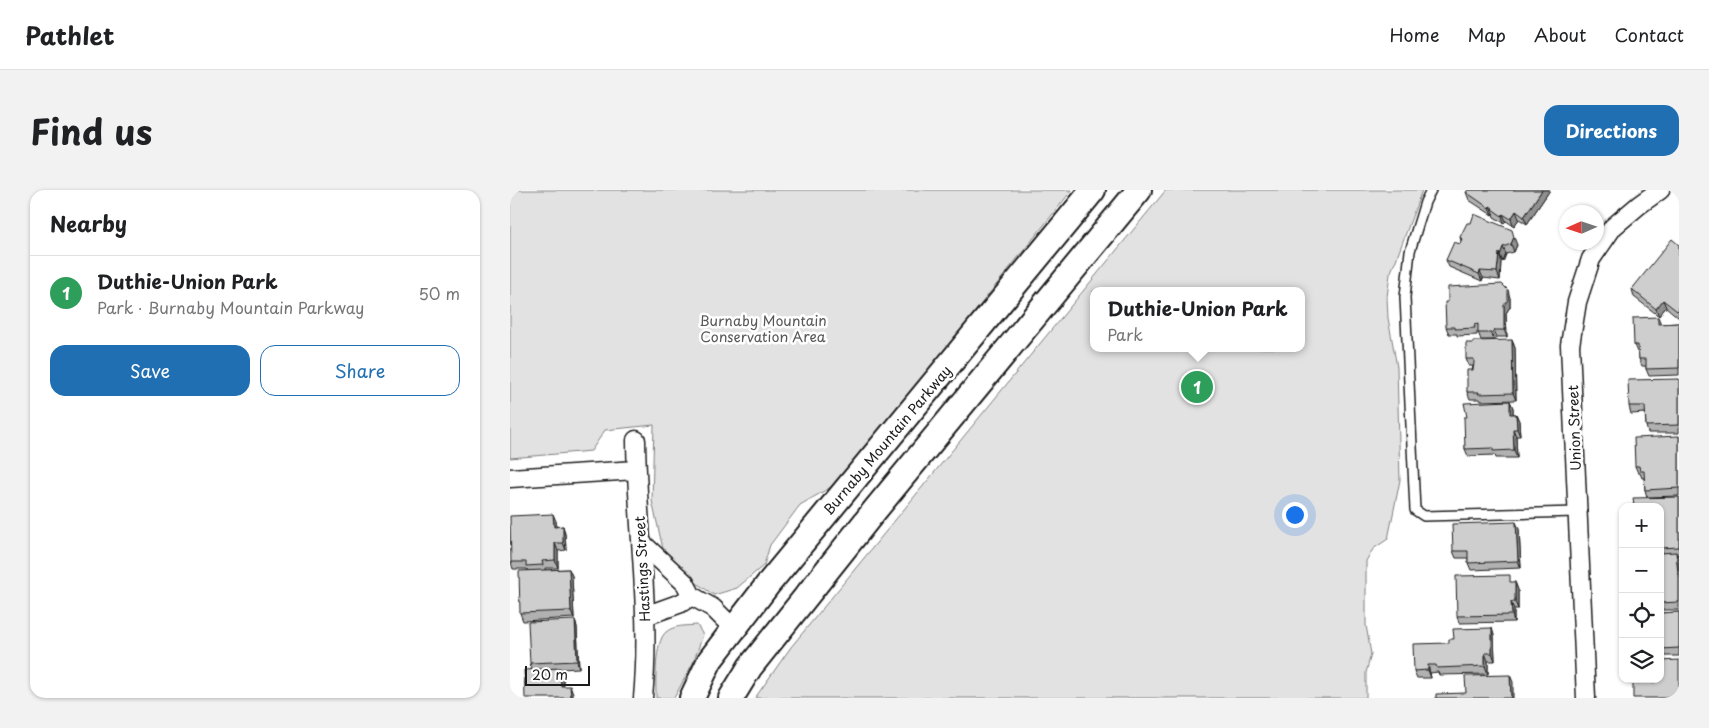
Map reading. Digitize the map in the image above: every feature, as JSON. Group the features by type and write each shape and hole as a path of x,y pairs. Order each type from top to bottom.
{"main road":[{"name":"Burnaby Mountain Parkway","path":"692,698 710,660 775,575 1093,190"},
{"path":"730,698 750,667 875,510 1139,190"},
{"path":"734,629 750,667"}],"street":[{"name":"Union Street","path":"1586,698 1570,345 1577,302 1591,259 1613,227 1660,190"},
{"name":"Hastings Street","path":"636,440 636,470 642,542 645,616 646,672 643,698"},
{"path":"510,478 636,470"},
{"path":"642,542 685,582 692,596 713,608 734,629"},
{"path":"645,616 681,603 692,596"}],"lane":[{"path":"1431,190 1425,202 1410,251 1405,297 1415,510 1424,516 1577,512"}],"green space":[{"name":"Burnaby Mountain Conservation Area","path":"510,190 1072,190 838,483 800,505 770,545 764,565 737,588 714,595 666,562 652,501 654,425 605,430 591,451 510,458"},
{"path":"1166,190 1422,190 1390,274 1387,297 1388,318 1397,367 1400,480 1388,539 1373,549 1366,561 1366,625 1371,654 1366,673 1366,698 755,698 791,647"},
{"path":"697,625 703,635 693,663 674,698 656,698 656,663 662,637 673,628"}],"building":[{"path":"1468,190 1542,190 1524,217 1516,211 1511,219 1503,214 1502,216 1490,206 1489,208 1466,192"},
{"path":"1474,214 1512,230 1514,237 1511,244 1503,247 1500,255 1499,253 1497,272 1480,271 1479,274 1446,260 1454,242 1460,244 1462,239 1460,237 1467,223 1471,223"},
{"path":"1672,239 1679,245 1679,309 1677,311 1663,300 1656,309 1632,289"},
{"path":"1502,284 1508,290 1508,300 1504,305 1504,330 1478,333 1478,324 1474,325 1475,328 1455,329 1455,327 1446,327 1445,302 1448,302 1448,287"},
{"path":"1658,317 1658,324 1679,323 1679,368 1646,369 1646,359 1639,359 1638,345 1634,345 1633,318"},
{"path":"1512,340 1513,393 1478,394 1479,392 1467,392 1467,370 1473,370 1474,359 1466,359 1466,343 1473,343 1473,341"},
{"path":"1679,379 1679,425 1646,426 1645,406 1629,406 1628,380"},
{"path":"1510,401 1510,414 1516,414 1517,429 1513,429 1514,450 1493,451 1493,448 1465,449 1464,417 1467,417 1464,403"},
{"path":"1679,436 1679,488 1645,490 1644,471 1640,471 1639,466 1635,466 1634,438"},
{"path":"1679,497 1679,547 1664,548 1664,503 1634,503 1633,498"},
{"path":"553,514 554,527 563,526 563,543 555,543 555,560 542,561 543,565 526,566 526,562 511,562 510,516"},
{"path":"1516,522 1518,561 1468,563 1468,551 1453,551 1452,524"},
{"path":"1676,552 1679,574 1679,602 1664,603 1664,553"},
{"path":"569,569 571,611 520,613 519,571"},
{"path":"1510,575 1510,582 1515,582 1515,602 1511,602 1512,615 1457,616 1456,576"},
{"path":"1679,612 1679,648 1664,649 1664,613"},
{"path":"575,620 577,661 530,663 528,622"},
{"path":"1492,628 1492,653 1485,653 1485,666 1437,668 1436,665 1428,665 1428,670 1414,671 1413,644 1449,643 1449,639 1454,639 1453,629"},
{"path":"1679,660 1679,698 1633,698 1633,683 1664,683 1664,661"},
{"path":"560,668 561,686 570,686 571,698 525,698 524,670"},
{"path":"1510,675 1511,698 1436,698 1436,694 1466,693 1465,676"}],"place":[{"name":"Duthie-Union Park","path":"1197,387"}]}
